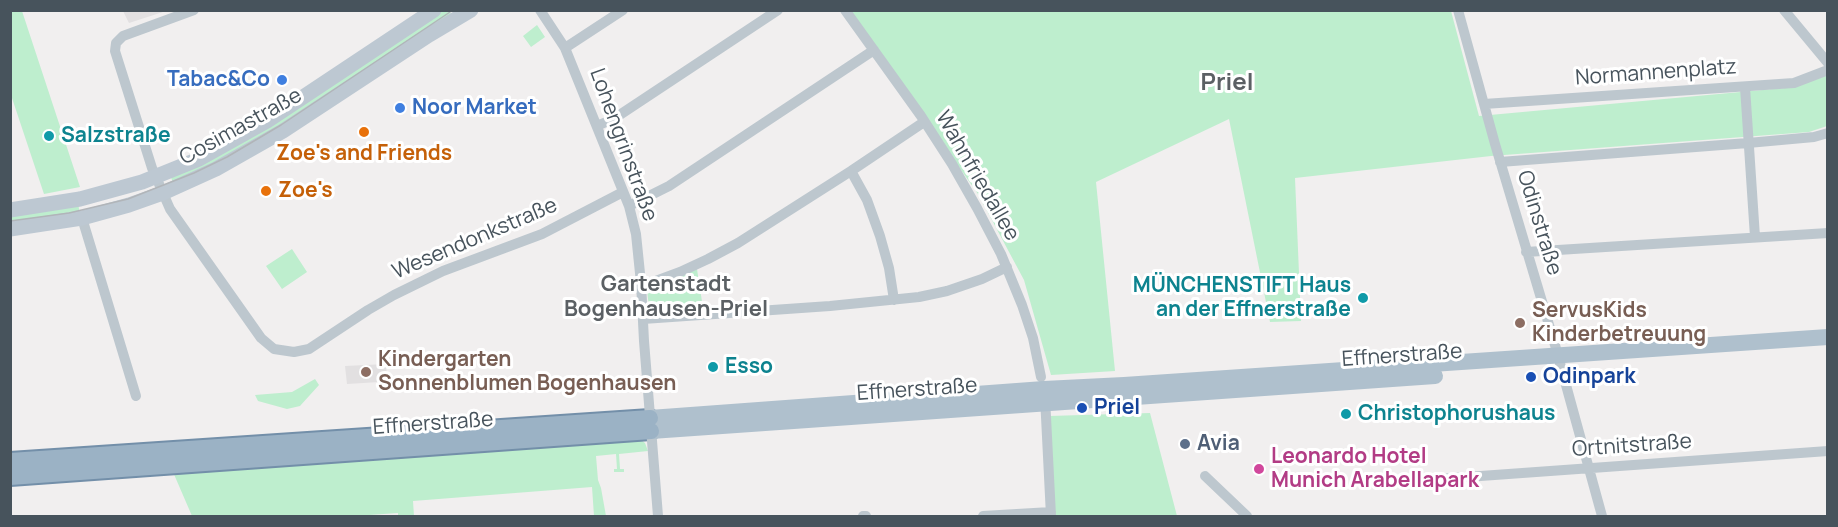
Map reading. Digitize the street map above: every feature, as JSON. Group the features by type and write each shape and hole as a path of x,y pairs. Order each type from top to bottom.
{"highway":[{"name":"Effnerstraße","path":"10,461 651,425"},
{"name":"Effnerstraße","path":"10,477 651,425"}],"main road":[{"name":"Cosimastraße","path":"10,210 80,200 156,177 200,159 250,132 434,10"},
{"name":"Cosimastraße","path":"10,229 82,218 129,206 216,169 283,131 471,10"},
{"name":"Effnerstraße","path":"1559,361 1827,337"},
{"name":"Effnerstraße","path":"651,425 1044,390 1827,348"},
{"name":"Effnerstraße","path":"651,425 838,418 1044,390"}],"street":[{"name":"Wesendonkstraße","path":"194,10 123,36 116,43 115,51 156,177 172,213 261,338 274,349 294,352 309,349 368,310 443,271 542,234 623,192"},
{"name":"Lohengrinstraße","path":"540,10 565,48 623,192 636,234 658,516"},
{"path":"565,48 623,10"},
{"path":"597,126 615,118 778,10"},
{"name":"Wahnfriedallee","path":"845,10 952,164 1007,267 1029,327 1044,390 1051,514"},
{"name":"Odinstraße","path":"1458,10 1602,516"},
{"path":"1784,10 1827,63"},
{"path":"628,206 669,186 874,50"},
{"name":"Normannenplatz","path":"1484,104 1794,83 1827,70"},
{"path":"1744,87 1755,237"},
{"path":"641,283 653,282 708,260 738,243 924,122"},
{"path":"1500,162 1748,143 1814,137 1827,133"},
{"path":"851,171 867,200 880,236 889,268 894,300"},
{"path":"82,218 136,396"},
{"path":"1526,252 1827,232"},
{"path":"643,319 894,300 947,291 982,279 1007,267"},
{"name":"Ortnitstraße","path":"1439,479 1827,451"},
{"path":"1205,476 1247,516"},
{"path":"983,516 1051,514"}],"shaded area":[{"path":"123,11 166,11 129,23"},
{"name":"Kindergarten Sonnenblumen Bogenhausen","path":"386,364 387,378 395,378 395,381 347,384 345,366"}],"green space":[{"path":"10,11 22,11 80,187 44,194 11,95"},
{"path":"438,11 449,11 453,17 282,128 174,185 170,175"},
{"path":"848,11 1451,11 1479,116 1795,87 1827,75 1827,126 1809,132 1491,156 1295,178 1301,321 1270,322 1229,119 1096,182 1115,371 1051,375 1024,280 978,194"},
{"path":"537,25 545,37 531,47 523,36"},
{"path":"78,202 80,216 11,225 11,213"},
{"path":"292,249 307,272 282,289 266,266"},
{"path":"697,269 703,308 655,312 649,307 647,290"},
{"path":"315,379 319,385 300,406 287,409 258,401 255,395 292,392"},
{"path":"1150,413 1177,516 1053,516 1049,416"},
{"path":"641,440 648,451 619,454 620,469 624,469 624,472 614,472 614,469 617,469 616,454 596,456 598,480 606,516 594,516 592,487 413,501 414,516 398,516 398,513 355,516 192,516 173,472"}],"tram line":[{"path":"10,221 69,213 128,199 194,173 227,157 281,125 453,10"}],"place":[{"name":"Tabac&Co","path":"282,80"},
{"name":"Noor Market","path":"400,108"},
{"name":"Zoe's and Friends","path":"364,132"},
{"name":"Salzstraße","path":"49,136"},
{"name":"Zoe's","path":"266,191"},
{"name":"MÜNCHENSTIFT Haus an der Effnerstraße","path":"1363,298"},
{"name":"ServusKids Kinderbetreuung","path":"1520,323"},
{"name":"Esso","path":"713,367"},
{"name":"Kindergarten Sonnenblumen Bogenhausen","path":"366,372"},
{"name":"Odinpark","path":"1531,377"},
{"name":"Priel","path":"1082,408"},
{"name":"Christophorushaus","path":"1346,414"},
{"name":"Avia","path":"1185,444"},
{"name":"Leonardo Hotel Munich Arabellapark","path":"1259,469"}],"district":[{"name":"Priel","path":"1227,83"},
{"name":"Gartenstadt Bogenhausen-Priel","path":"666,298"}]}
